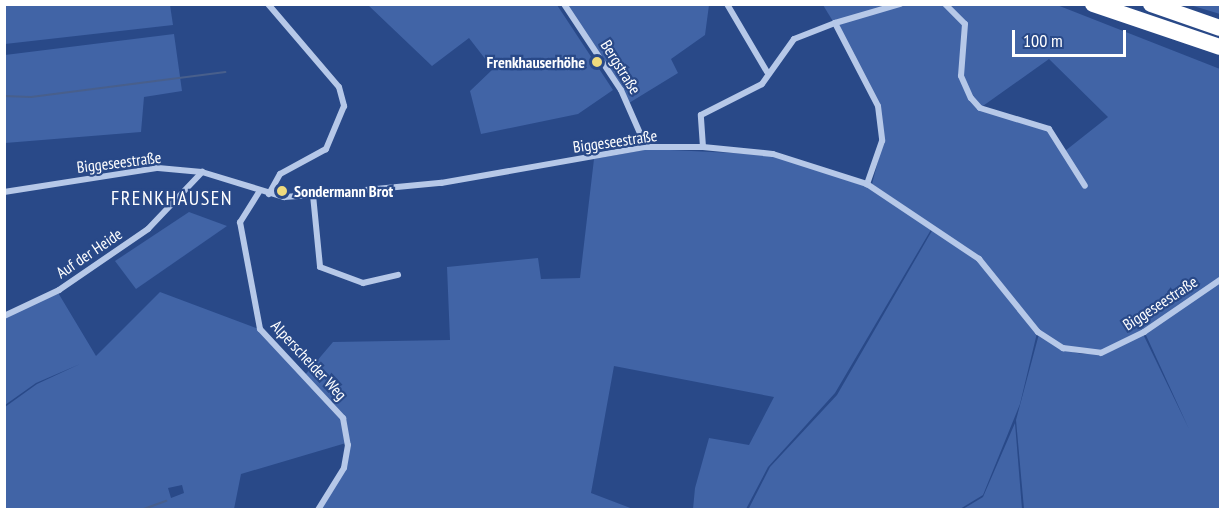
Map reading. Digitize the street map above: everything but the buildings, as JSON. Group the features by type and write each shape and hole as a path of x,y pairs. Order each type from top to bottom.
{"highway":[{"path":"1093,4 1221,47"},
{"path":"1151,4 1221,28"},
{"path":"1176,30 1221,57"}],"street":[{"path":"268,4 339,87 344,106 326,149 280,174 268,194"},
{"name":"Bergstraße","path":"564,4 621,90 646,147"},
{"path":"727,4 767,72"},
{"path":"703,147 701,115 762,84 767,72 794,39 835,23 900,4"},
{"path":"945,4 965,24 961,76 971,98 980,108 1049,129 1085,186"},
{"path":"835,23 878,106 882,141 867,184"},
{"name":"Biggeseestraße","path":"4,192 158,168 202,172 268,194 313,195 441,183 646,147 703,147 773,154 867,184 979,259 1038,332 1063,348 1101,353 1144,332 1221,280"},
{"name":"Auf der Heide","path":"4,316 59,290 148,229 202,172"},
{"name":"Alperscheider Weg","path":"259,192 240,222 260,329 330,399 346,436 344,468 318,510"},
{"path":"313,195 320,267 363,283 398,275"}],"shaded area":[{"path":"4,5 170,5 173,25 5,44"},
{"path":"368,5 557,5 613,90 578,114 481,134 470,91 493,69 469,38 432,66"},
{"path":"566,5 709,5 705,35 671,59 678,73 629,103"},
{"path":"823,5 895,5 834,23"},
{"path":"905,5 1057,5 1220,69 1220,278 1142,331 1101,351 1063,347 1039,331 981,258 872,184 883,142 873,92 836,24","holes":["1049,59 1108,117 1065,151 1048,130 980,108"]},
{"path":"1190,5 1220,5 1220,14"},
{"path":"174,34 182,91 144,97 141,132 5,143 5,55"},
{"path":"650,149 773,155 866,185 932,228 835,393 768,467 746,509 693,509 695,488 709,438 749,445 774,397 614,366 591,493 633,509 320,509 345,468 345,418 305,375 333,342 450,340 447,267 538,258 541,279 580,278 594,159"},
{"path":"189,212 227,226 136,289 115,261"},
{"path":"933,229 978,260 1037,333 1020,404 983,495 960,509 748,510 770,467 837,395"},
{"path":"1220,282 1220,509 1024,509 1016,420 1039,334 1063,350 1082,354 1102,354 1143,334 1189,429 1145,333"},
{"path":"57,291 96,356 160,292 259,329 342,418 346,443 241,474 234,509 5,509 5,407 37,384 80,364 36,383 5,405 5,316","holes":["182,485 184,493 171,498 168,488"]},
{"path":"1015,423 1022,509 963,509 983,497"}],"waterway":[{"path":"4,96 31,97 225,72"},
{"path":"141,510 166,501"}],"place":[{"name":"Frenkhauserhöhe","path":"597,62"},
{"name":"Sondermann Brot","path":"282,191"}],"district":[{"name":"FRENKHAUSEN","path":"172,198"}]}
